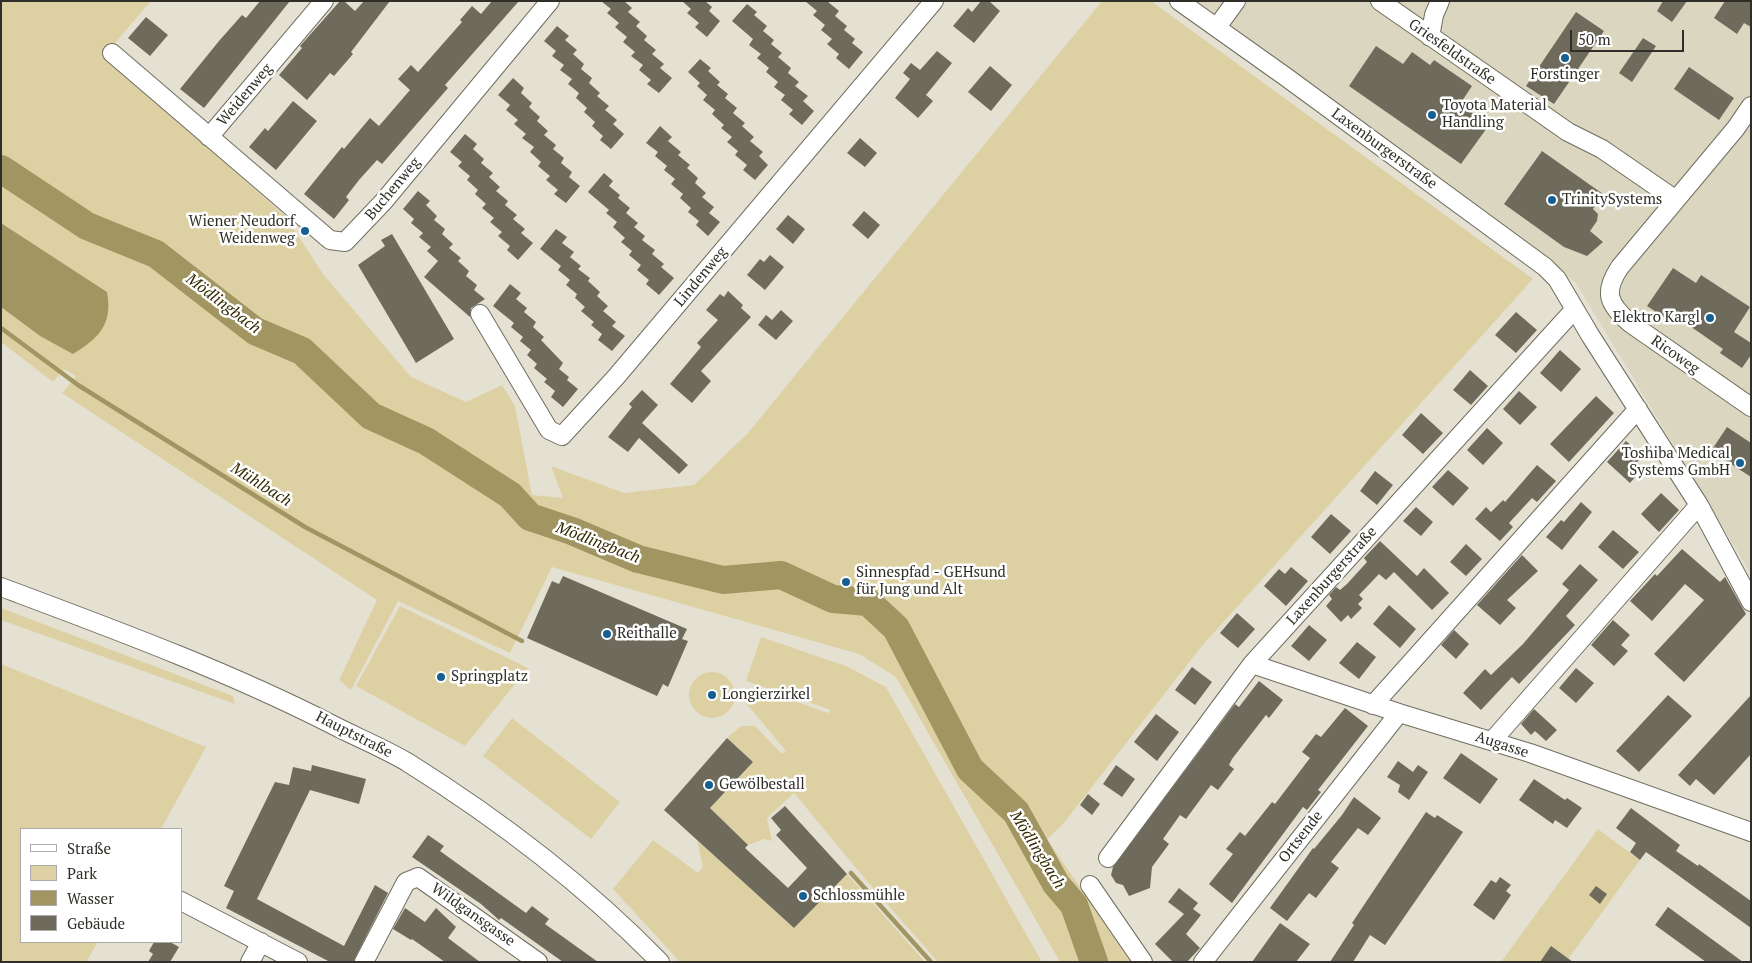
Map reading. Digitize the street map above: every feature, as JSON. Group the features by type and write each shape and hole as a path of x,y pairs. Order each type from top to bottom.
{"street":[{"name":"Weidenweg","path":"112,53 209,137 324,1"},
{"name":"Buchenweg","path":"209,137 330,240 345,242 384,200 550,1"},
{"name":"Lindenweg","path":"480,314 549,430 562,436 628,362 934,1"},
{"name":"Laxenburgerstraße","path":"1179,1 1545,267 1557,279 1574,310 1699,505 1751,602"},
{"path":"1217,27 1236,1"},
{"name":"Griesfeldstraße","path":"1380,1 1568,132 1602,150 1676,200"},
{"path":"1430,37 1434,15 1440,1"},
{"path":"1676,200 1736,128 1751,106"},
{"name":"Ricoweg","path":"1676,200 1613,278 1610,294 1615,310 1630,323 1751,407"},
{"name":"Laxenburgerstraße","path":"1108,858 1252,664 1574,310"},
{"path":"1373,705 1638,409"},
{"path":"1492,741 1699,505"},
{"name":"Hauptstraße","path":"1,587 139,638 271,694 406,762 510,833 584,890 660,962"},
{"name":"Augasse","path":"1252,664 1373,705 1492,741 1751,832"},
{"name":"Ortsende","path":"1203,962 1399,713"},
{"name":"Wildgansgasse","path":"364,962 406,882 418,877 538,962"},
{"path":"1090,885 1143,962"},
{"path":"182,901 298,962"},
{"path":"250,962 261,942"}],"shaded area":[{"path":"1196,1 1751,1 1751,574 1576,283"}],"green space":[{"path":"1,1 151,1 104,56 286,217 323,274 411,377 466,402 502,385 515,406 532,495 563,498 551,466 624,493 694,485 747,434 1102,1 1151,1 1533,279 1201,647 1063,824 1047,839 1131,962 1060,962 896,677 859,654 552,567 510,653 398,601 351,690 339,680 377,600 62,393 76,376 64,369 53,382 1,342 1,307 40,336 107,292 1,223"},
{"name":"Springplatz","path":"400,606 528,668 465,746 356,686"},
{"path":"1,608 233,696 235,704 1,620"},
{"path":"761,637 846,666 886,687 1042,962 938,962 866,880 794,793 767,818 772,841 764,839 748,845 710,808 753,762 727,738 741,726 755,726 782,754 786,751 746,703 759,688 828,713 831,710 746,681"},
{"path":"1,664 206,747 162,828 20,828 20,943 97,943 86,962 1,962"},
{"name":"Longierzirkel","path":"712,672 725,676 731,682 735,695 731,708 725,714 712,718 699,714 693,708 689,695 693,682 699,676"},
{"path":"512,718 620,802 591,839 483,756"},
{"path":"1598,829 1640,860 1566,962 1501,962"},
{"path":"653,840 698,873 703,867 697,840 794,928 847,874 925,962 680,962 613,889"}],"water":[{"path":"1,223 107,292 108,313 102,329 97,336 73,354 40,336 1,307"}],"building":[{"path":"260,1 290,1 204,108 180,89 242,15 246,18"},
{"path":"340,1 344,1 355,11 364,1 390,1 351,52 353,54 334,76 330,73 307,100 279,75 302,48 300,46"},
{"path":"492,1 519,1 445,85 448,88 382,164 377,160 359,180 346,197 349,200 334,219 304,194 342,147 344,149 370,118 379,126 410,90 398,79 411,65 418,72 462,22 460,20 472,6 481,14"},
{"path":"601,1 624,1 632,8 628,12 640,22 636,26 647,36 644,40 656,50 652,54 664,64 660,68 672,78 659,93 647,84 651,80 639,70 643,65 631,56 635,52 623,42 627,37 615,27 619,23 607,13 611,9"},
{"path":"682,1 705,1 712,7 709,11 720,21 707,37 695,27 699,23 687,13 691,9"},
{"path":"805,1 827,1 839,11 835,16 847,26 844,30 855,39 852,43 863,52 849,69 836,58 839,54 827,44 832,39 821,30 825,25 813,15 817,11"},
{"path":"981,1 989,1 1000,11 974,43 953,26 968,8 972,12"},
{"path":"1663,1 1687,1 1672,22 1657,11"},
{"path":"1725,1 1751,1 1751,27 1744,23 1737,34 1714,18"},
{"path":"747,4 757,12 754,15 767,26 763,31 774,40 771,44 782,53 778,57 791,68 788,73 799,82 795,86 808,96 803,101 814,111 802,125 789,114 793,110 781,100 785,95 774,87 778,82 766,72 769,68 757,58 761,54 749,45 753,39 732,21"},
{"name":"Forstinger","path":"1576,12 1604,31 1554,104 1526,86"},
{"path":"146,17 168,35 150,56 128,38"},
{"path":"557,26 569,36 565,40 577,50 573,54 584,64 581,69 592,78 589,83 600,93 597,96 609,106 605,110 617,120 613,124 624,134 611,149 600,140 603,136 592,126 595,122 584,112 587,108 576,98 579,93 568,84 572,79 560,70 564,65 552,56 556,51 544,41"},
{"path":"1643,38 1656,46 1632,82 1619,73"},
{"name":"Toyota Material Handling","path":"1376,46 1403,64 1412,52 1430,65 1434,60 1472,86 1460,104 1489,125 1461,164 1349,86"},
{"path":"937,51 952,63 926,95 933,101 918,118 895,98 910,79 903,73 911,63 920,70"},
{"path":"700,59 711,68 708,71 720,82 717,85 728,94 725,98 737,108 733,113 745,123 742,126 754,137 750,141 763,152 759,156 768,165 755,180 743,170 747,165 735,155 738,151 727,142 732,137 721,128 724,125 712,114 715,110 703,100 707,95 697,86 700,83 688,72"},
{"path":"990,66 1012,85 991,111 968,92"},
{"path":"1689,67 1734,98 1719,120 1674,89"},
{"path":"513,78 524,88 521,93 532,103 529,107 540,117 537,121 548,131 544,135 556,145 553,149 564,158 561,163 572,172 569,177 580,186 566,203 554,194 558,190 546,180 550,176 538,166 541,162 530,152 534,147 522,138 526,134 514,124 518,120 506,110 510,105 498,95"},
{"path":"293,101 317,121 276,170 249,147 265,128 268,131"},
{"path":"660,126 672,137 668,141 681,152 678,155 690,165 687,168 698,178 695,183 706,193 702,197 714,207 709,213 720,222 708,236 696,225 699,221 688,212 691,208 680,198 683,194 671,184 675,179 664,170 667,166 655,156 658,152 646,143"},
{"path":"465,134 477,144 473,149 484,159 481,163 493,173 489,177 500,187 496,191 508,201 505,205 517,215 513,219 525,229 521,233 533,243 518,260 507,250 510,246 498,236 502,232 490,222 494,218 482,208 486,204 475,194 478,190 467,180 470,176 458,166 462,162 450,152"},
{"path":"860,138 877,153 865,167 847,153"},
{"name":"TrinitySystems","path":"1542,151 1603,194 1593,209 1598,214 1597,221 1590,231 1603,242 1587,256 1564,247 1504,204"},
{"path":"604,173 613,181 609,186 620,195 618,198 630,208 626,213 638,223 634,227 645,236 642,240 655,250 652,254 664,264 661,267 674,278 659,295 646,284 649,280 637,270 641,265 629,255 632,251 621,242 625,238 613,227 617,222 606,213 609,210 588,192"},
{"path":"418,191 430,201 426,205 437,216 434,220 445,229 442,234 453,244 449,248 461,258 458,261 469,271 466,276 477,285 474,290 485,299 471,308 470,317 424,277 438,261 427,251 431,247 419,237 423,233 411,223 414,219 403,209"},
{"path":"864,211 880,225 868,239 852,225"},
{"path":"788,215 805,229 793,244 776,229"},
{"path":"556,229 567,237 562,243 574,252 570,257 581,266 578,269 590,278 588,281 600,292 597,296 608,306 603,311 616,322 612,326 625,336 612,351 598,340 602,334 591,325 594,322 581,311 585,307 575,298 577,294 566,285 570,280 558,270 561,266 540,249"},
{"path":"392,234 454,339 416,363 358,265 385,246 381,240"},
{"path":"770,255 784,267 765,290 747,275 760,259 764,262"},
{"name":"Elektro Kargl","path":"1673,268 1696,283 1701,275 1750,307 1734,332 1751,343 1751,355 1742,368 1720,353 1723,349 1674,315 1670,321 1647,306"},
{"path":"510,284 521,293 516,299 527,308 524,312 536,322 533,327 544,337 541,340 563,363 559,369 569,377 567,380 578,389 563,407 551,397 555,391 544,382 547,379 534,368 537,364 527,355 531,350 520,341 523,337 511,327 514,323 493,306"},
{"path":"728,291 743,305 741,308 751,317 701,371 711,381 692,403 670,384 701,347 697,343 718,320 706,310 720,294 724,297"},
{"path":"781,310 793,321 776,340 758,325 766,315 772,320"},
{"path":"1516,312 1537,330 1516,353 1495,335"},
{"path":"1560,350 1581,369 1561,392 1540,373"},
{"path":"1470,370 1488,386 1471,405 1453,390"},
{"path":"642,390 658,405 642,423 688,465 679,474 639,438 628,452 608,437 632,407 629,404"},
{"path":"1519,391 1537,407 1520,425 1503,409"},
{"path":"1596,396 1614,413 1569,462 1550,444"},
{"path":"1421,413 1443,433 1423,454 1402,435"},
{"name":"Toshiba Medical Systems GmbH","path":"1727,427 1751,443 1751,477 1711,451"},
{"path":"1487,428 1503,443 1483,465 1467,450"},
{"path":"1626,441 1643,456 1637,462 1643,468 1630,483 1607,462"},
{"path":"1537,465 1556,481 1537,502 1532,498 1509,523 1513,527 1500,541 1475,519 1486,507 1491,512 1503,500 1505,502"},
{"path":"1448,470 1469,488 1453,506 1432,487"},
{"path":"1375,471 1393,485 1377,505 1360,491"},
{"path":"1661,493 1679,510 1659,532 1641,514"},
{"path":"1581,502 1592,512 1562,550 1546,537 1561,520 1564,522"},
{"path":"1416,507 1433,522 1421,536 1403,521"},
{"path":"1331,514 1351,531 1330,554 1311,537"},
{"path":"1613,530 1639,552 1623,569 1598,547"},
{"path":"1380,541 1417,576 1424,568 1449,593 1432,610 1394,572 1386,580 1379,574 1359,595 1363,599 1358,604 1362,608 1351,619 1348,615 1341,622 1326,606 1332,599 1329,595 1336,587 1340,590 1347,584 1367,562 1364,558"},
{"path":"1466,544 1482,559 1466,576 1450,562"},
{"path":"1682,549 1720,582 1725,577 1746,614 1684,682 1654,654 1704,600 1685,584 1652,621 1630,601"},
{"path":"1522,555 1538,571 1507,600 1516,608 1500,625 1477,605"},
{"path":"1580,564 1598,580 1566,616 1575,625 1519,684 1512,677 1481,710 1463,693 1485,669 1491,675 1523,644 1569,590 1562,584"},
{"path":"1291,567 1308,581 1286,606 1264,586 1279,569 1285,574"},
{"name":"Reithalle","path":"563,576 687,629 682,639 688,641 668,687 663,684 657,696 527,638 552,581 559,584"},
{"path":"1389,605 1416,629 1400,648 1373,624"},
{"path":"1237,613 1255,629 1238,648 1220,633"},
{"path":"1613,620 1630,635 1621,645 1628,651 1614,666 1591,645"},
{"path":"1309,625 1327,640 1309,661 1291,646"},
{"path":"1454,630 1469,644 1456,659 1441,645"},
{"path":"1357,642 1376,657 1359,679 1339,663"},
{"path":"1192,667 1212,682 1195,705 1175,690"},
{"path":"1576,668 1594,683 1576,703 1559,688"},
{"path":"1259,681 1283,700 1269,718 1266,715 1232,759 1229,765 1234,769 1218,790 1211,785 1186,819 1180,815 1163,839 1169,844 1152,867 1150,888 1129,896 1123,885 1116,883 1111,875 1113,867 1235,704 1239,707"},
{"path":"1668,695 1692,716 1639,772 1616,751"},
{"path":"1751,695 1751,754 1714,795 1696,779 1690,786 1678,775"},
{"path":"1345,708 1368,726 1318,790 1321,792 1307,810 1303,807 1232,903 1209,884 1233,854 1226,849 1240,832 1245,836 1272,802 1275,804 1310,758 1302,752 1316,734 1321,737"},
{"path":"1534,709 1557,730 1546,741 1535,731 1531,735 1521,724"},
{"path":"1156,714 1179,732 1157,761 1134,742"},
{"path":"727,738 753,762 710,808 748,845 745,848 788,888 807,868 776,835 781,830 771,818 785,806 847,874 794,928 664,810"},
{"path":"1461,753 1498,779 1480,804 1443,778"},
{"path":"1398,761 1413,772 1418,765 1428,772 1409,800 1398,792 1400,785 1387,777"},
{"path":"312,765 366,779 359,804 310,790 257,899 344,946 375,885 388,893 353,962 330,962 226,908 234,891 224,886 275,782 289,785 293,767 311,771"},
{"path":"1116,765 1135,779 1122,797 1103,784"},
{"path":"1534,779 1565,800 1567,798 1582,808 1567,828 1555,820 1553,824 1519,800"},
{"path":"1088,794 1100,804 1092,815 1080,805"},
{"path":"1354,797 1381,818 1368,835 1358,828 1331,862 1339,868 1316,898 1309,893 1287,921 1270,908 1313,848 1342,815"},
{"path":"1631,808 1680,845 1676,851 1698,866 1699,864 1751,901 1751,928 1646,852 1640,860 1630,852 1636,843 1616,828"},
{"path":"1426,812 1435,818 1437,815 1463,832 1385,945 1370,935 1353,962 1330,962 1354,925 1352,923"},
{"path":"428,835 444,846 440,851 526,913 532,906 549,919 545,924 598,962 563,962 501,918 499,920 481,904 412,857"},
{"path":"1500,877 1511,885 1506,891 1511,895 1494,920 1473,905 1491,880 1496,883"},
{"path":"1596,886 1607,894 1600,904 1589,895"},
{"path":"1179,888 1198,903 1193,909 1201,915 1186,934 1200,948 1187,962 1173,962 1155,944 1184,914 1168,902"},
{"path":"1668,907 1743,962 1706,962 1655,925"},
{"path":"405,908 425,922 436,908 456,927 448,938 480,962 445,962 412,939 393,929"},
{"path":"1280,923 1310,944 1296,962 1252,962"},
{"path":"153,943 172,943 179,947 170,962 148,962 153,954 149,951"},
{"path":"1551,946 1573,962 1540,962"}],"waterway":[{"name":"Mödlingbach","path":"1,169 87,226 156,254 255,331 302,351 371,416 426,441 510,495 530,517 572,531 638,559 723,580 781,575 833,599 868,602 896,628 970,769 1016,812 1056,884 1074,905 1094,962"},
{"name":"Mühlbach","path":"1,328 78,385 305,527 522,641"},
{"name":"Mühlbach","path":"851,873 931,962"}],"place":[{"name":"Forstinger","path":"1565,58"},
{"name":"Toyota Material Handling","path":"1432,115"},
{"name":"TrinitySystems","path":"1552,200"},
{"name":"Wiener Neudorf Weidenweg","path":"305,231"},
{"name":"Elektro Kargl","path":"1710,318"},
{"name":"Toshiba Medical Systems GmbH","path":"1740,463"},
{"name":"Sinnespfad - GEHsund für Jung und Alt","path":"846,582"},
{"name":"Reithalle","path":"607,634"},
{"name":"Springplatz","path":"441,677"},
{"name":"Longierzirkel","path":"712,695"},
{"name":"Gewölbestall","path":"709,785"},
{"name":"Schlossmühle","path":"803,896"}]}
